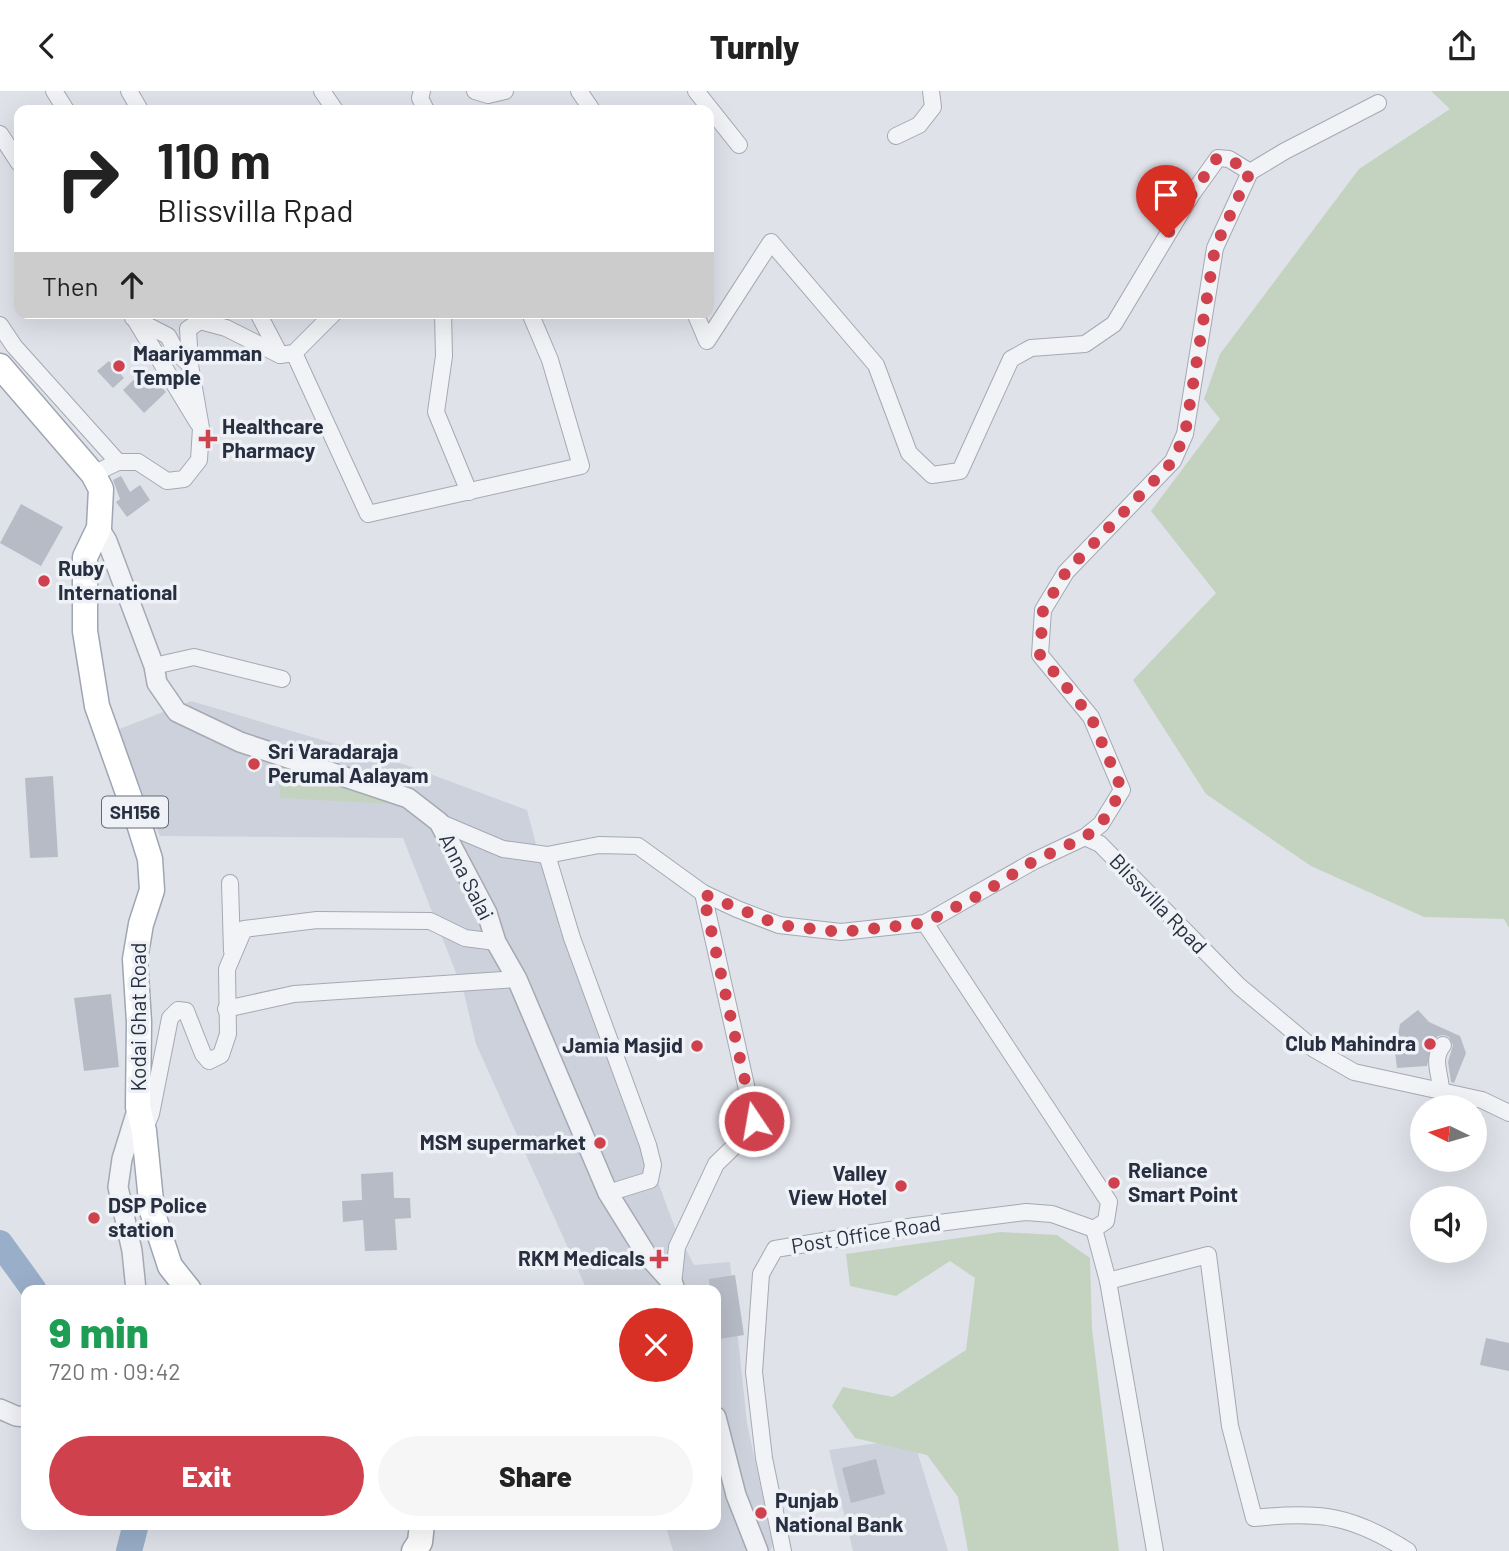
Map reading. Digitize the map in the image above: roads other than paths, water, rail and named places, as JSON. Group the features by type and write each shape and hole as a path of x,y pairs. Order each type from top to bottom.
{"main road":[{"name":"Kodai Ghat Road","path":"0,366 93,474 101,489 99,527 85,557 85,631 97,706 150,859 152,890 141,923 135,959 141,1119 152,1211 170,1266 185,1285"},
{"path":"414,1551 420,1542 421,1530"}],"street":[{"path":"475,91 488,95 505,92"},
{"path":"696,91 707,105"},
{"path":"897,136 919,125 933,107 931,91"},
{"path":"439,822 503,849 547,855 599,845 638,846 703,894 779,925 841,932 925,923 981,894 1034,861 1085,837 1101,824 1122,790 1091,717 1040,655 1043,610 1066,572 1173,461 1185,434 1215,248 1250,172 1378,103"},
{"path":"714,114 739,145"},
{"path":"0,134 14,155"},
{"path":"698,319 707,341 771,242 876,365 909,453 932,475 960,471 1011,359 1031,348 1085,344 1114,324 1192,194 1217,158 1229,159 1250,172"},
{"path":"134,319 201,428"},
{"path":"138,319 168,335 177,353 190,365"},
{"path":"93,474 118,462 138,463 167,481 184,478 200,460 201,428 190,365 188,329 196,319"},
{"path":"203,319 287,354"},
{"path":"262,319 287,354 368,515 581,466 550,359 533,319"},
{"path":"287,354 327,319"},
{"path":"443,319 444,356 436,412 469,492"},
{"path":"0,325 14,347 118,462"},
{"name":"Anna Salai","path":"99,527 107,541 155,666 157,683 177,712 240,742 408,798 439,822 487,913 496,942 517,979 608,1193 646,1254 672,1285"},
{"path":"155,666 194,657 282,679"},
{"name":"Blissvilla Rpad","path":"1085,837 1100,844 1239,986 1314,1049 1354,1072 1482,1100 1509,1113"},
{"path":"547,855 572,938 653,1165 650,1180 608,1193"},
{"path":"230,883 232,953"},
{"path":"674,1285 677,1247 716,1164 753,1128 754,1121 703,894"},
{"path":"135,1285 132,1251 118,1187 122,1159 141,1119 151,1114 170,1018 178,1010 186,1011 202,1054 209,1061 221,1055 228,1034 227,969 244,929 317,920 430,921 465,937 496,942"},
{"path":"925,923 1109,1202 1106,1221 1094,1229 1108,1281 1155,1551"},
{"path":"226,1009 294,995 517,979"},
{"path":"1441,1091 1441,1077 1436,1065 1438,1050 1443,1045"},
{"name":"Post Office Road","path":"783,1551 764,1458 754,1372 761,1274 775,1249 891,1229 1026,1212 1052,1215 1094,1229"},
{"path":"1108,1281 1208,1255 1230,1426 1254,1518 1298,1513 1355,1522 1408,1551"},
{"path":"0,1409 21,1416"},
{"path":"721,1436 736,1495 758,1551"}],"waterway":[{"path":"0,1243 30,1285"},
{"path":"129,1551 134,1530"}],"place":[{"name":"Maariyamman Temple","path":"119,366"},
{"name":"Healthcare Pharmacy","path":"208,439"},
{"name":"Ruby International","path":"44,581"},
{"name":"Sri Varadaraja Perumal Aalayam","path":"254,764"},
{"name":"Club Mahindra","path":"1430,1044"},
{"name":"Jamia Masjid","path":"697,1046"},
{"name":"MSM supermarket","path":"600,1143"},
{"name":"Reliance Smart Point","path":"1114,1183"},
{"name":"Valley View Hotel","path":"901,1186"},
{"name":"DSP Police station","path":"94,1218"},
{"name":"RKM Medicals","path":"659,1259"},
{"name":"Punjab National Bank","path":"761,1513"}]}
